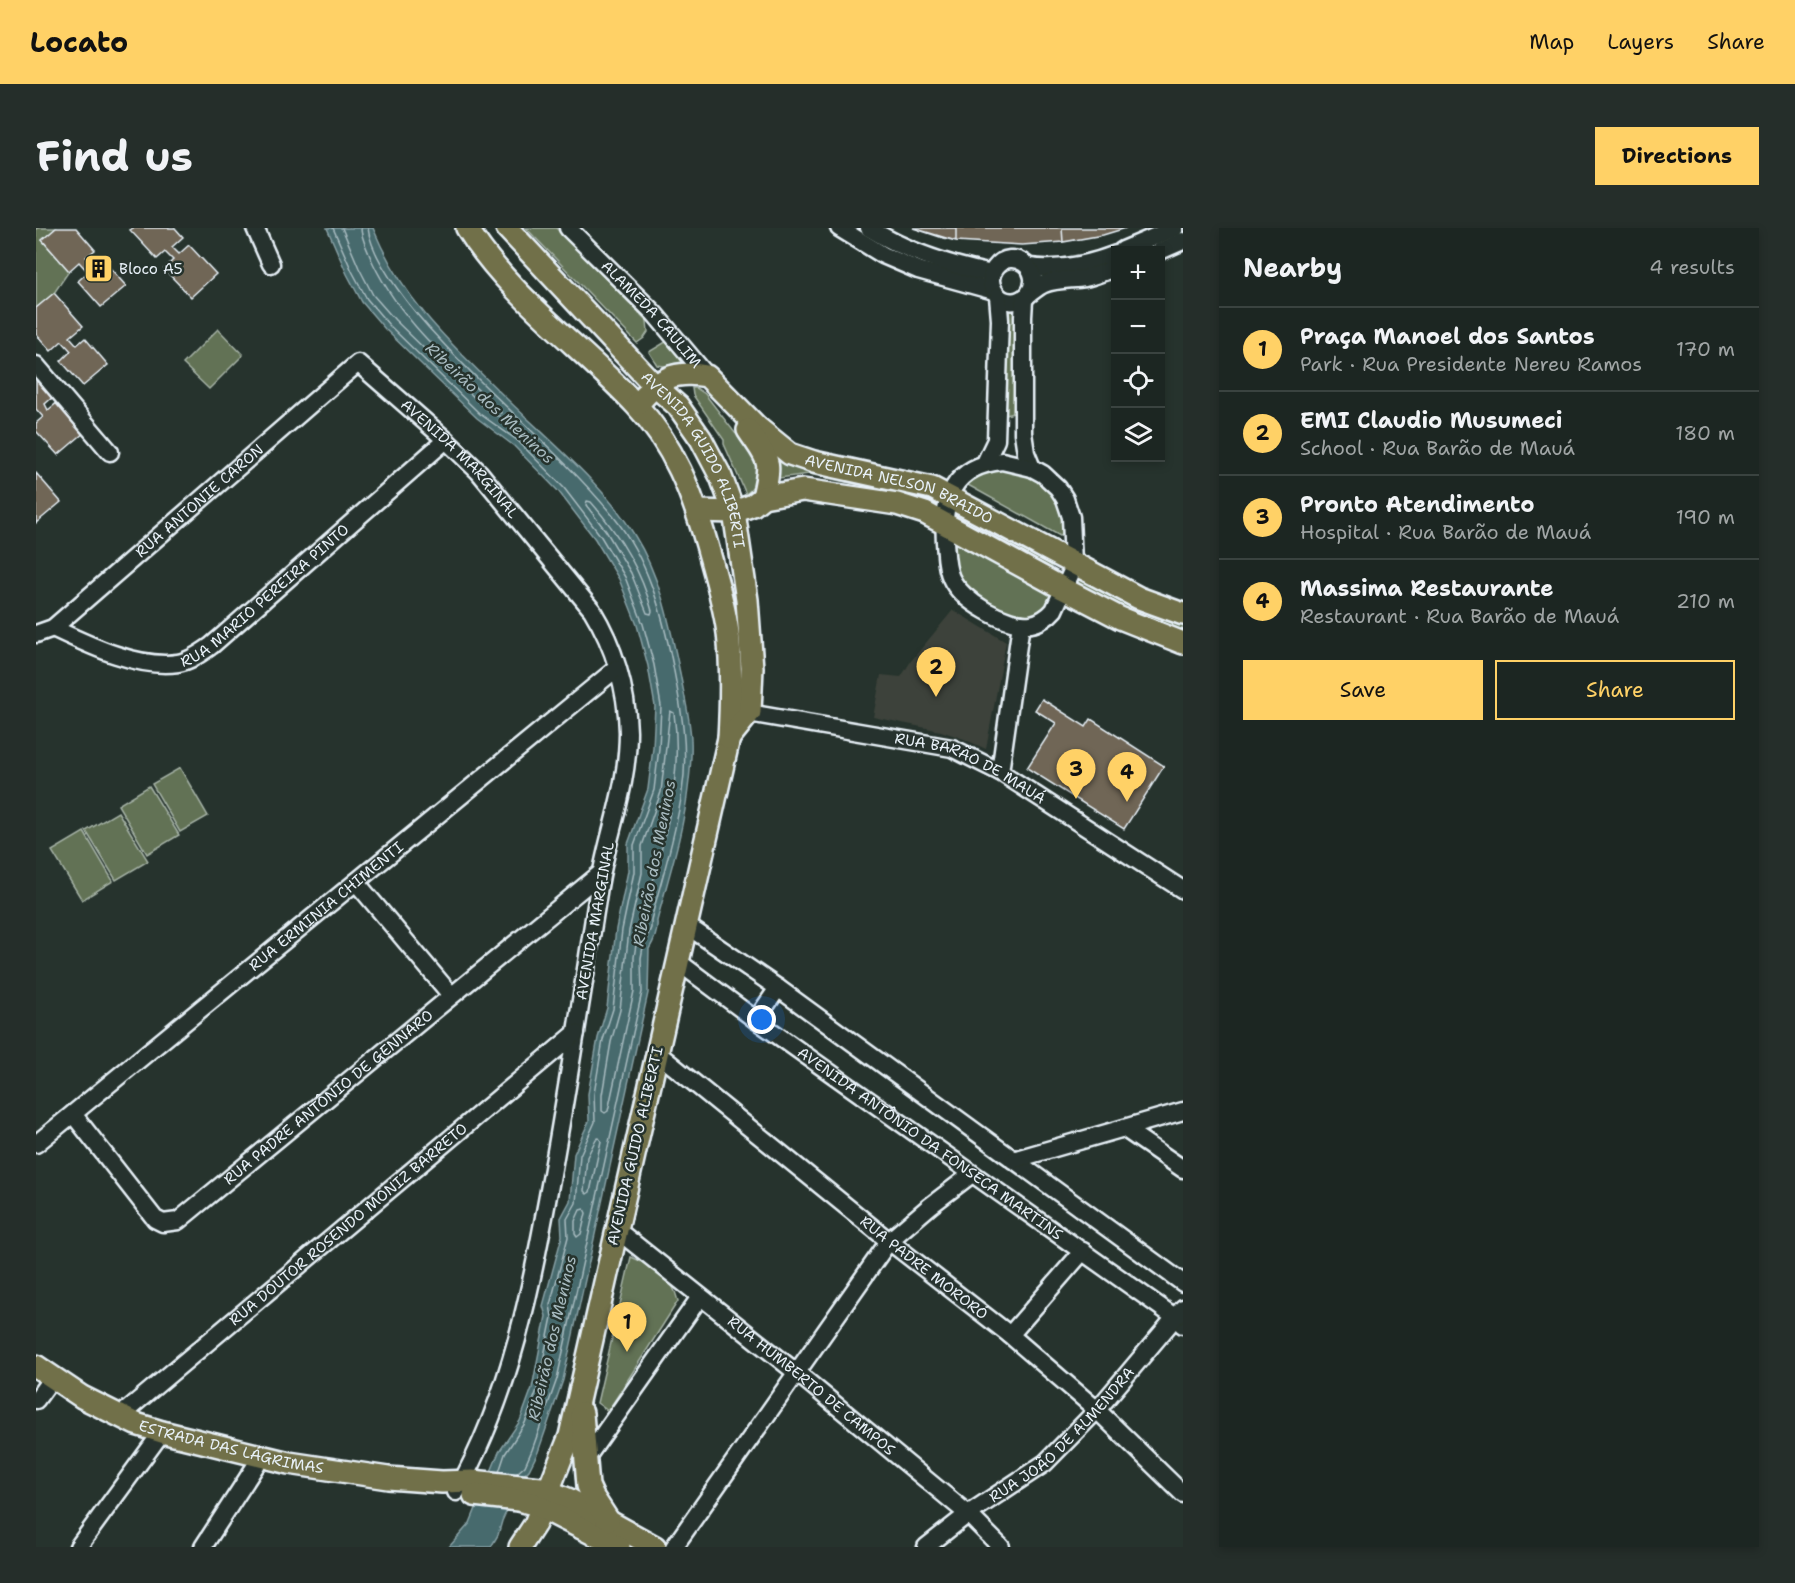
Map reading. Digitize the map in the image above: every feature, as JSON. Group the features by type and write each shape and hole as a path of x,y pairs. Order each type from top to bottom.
{"main road":[{"name":"AVENIDA GUIDO ALIBERTI","path":"467,228 507,279 637,405 660,434 678,463 697,511 720,593 740,711"},
{"name":"AVENIDA GUIDO ALIBERTI","path":"507,228 654,385 678,406 701,439 721,477 734,512 747,600 752,668 740,711 729,738 570,1436 535,1524 520,1547"},
{"path":"637,405 654,385 670,377 686,374 707,376"},
{"name":"AVENIDA NELSON BRAIDO","path":"707,376 737,408 783,448 799,458 920,484 948,495 1139,598 1183,614"},
{"path":"737,408 768,461 769,472 763,497"},
{"name":"AVENIDA NELSON BRAIDO","path":"697,511 734,512 753,506 763,497 803,490 897,504 944,522 1064,590 1120,618 1183,643"},
{"name":"ESTRADA DAS LÁGRIMAS","path":"44,1372 82,1397 120,1416 162,1432 289,1463 388,1478 522,1492 610,1523 655,1547"},
{"path":"580,1391 588,1486 592,1497 610,1523"},
{"name":"ESTRADA DAS LÁGRIMAS","path":"546,1499 618,1547"}],"street":[{"path":"255,228 271,264"},
{"name":"ALAMEDA CAULIM","path":"568,228 654,313 707,376"},
{"path":"838,228 883,255 909,266 996,294 1010,302 1016,302 1043,285 1087,277 1111,270"},
{"path":"869,228 886,239 932,258 964,269 992,274"},
{"path":"1132,246 1175,228"},
{"path":"1165,249 1183,241"},
{"path":"1029,267 1058,269 1111,256"},
{"path":"985,463 996,440 1000,320 996,294 992,286 992,274 999,264 1011,259 1024,262 1029,267 1034,284 1024,300 1023,317 1023,433 1026,453 1032,468"},
{"name":"AVENIDA MARGINAL","path":"358,363 479,472 592,610 612,650 624,694 628,728 627,759 622,792 601,873 538,1252 516,1348 491,1419 460,1486"},
{"name":"RUA ANTONIE CARON","path":"36,634 53,628 358,363"},
{"path":"36,365 110,452"},
{"name":"RUA MARIO PEREIRA PINTO","path":"53,628 119,656 156,664 178,663 195,657 211,646 446,440"},
{"path":"1002,461 1032,468 1050,480 1065,499 1071,517 1073,563 1064,590 1049,615 1033,624 1021,624 994,615 967,598 957,588 948,568 944,522 948,495 962,477 985,463 1002,461"},
{"path":"999,772 1021,624"},
{"name":"RUA ERMINIA CHIMENTI","path":"36,1144 617,668"},
{"name":"RUA BARÃO DE MAUÁ","path":"740,711 941,745 963,752 999,772 1183,890"},
{"name":"RUA PADRE ANTÔNIO DE GENNARO","path":"73,1114 155,1219 163,1223 178,1221 601,873"},
{"path":"356,882 451,995"},
{"path":"686,925 778,988 1183,1283"},
{"name":"AVENIDA ANTÔNIO DA FONSECA MARTINS","path":"677,961 972,1174 1181,1317"},
{"path":"756,1020 778,988"},
{"name":"RUA DOUTOR ROSENDO MONIZ BARRETO","path":"120,1416 576,1033"},
{"name":"RUA PADRE MORORÓ","path":"656,1052 889,1241 1010,1335 1097,1410 1183,1494"},
{"path":"1013,1160 1183,1111"},
{"path":"1125,1129 1183,1169"},
{"path":"674,1547 889,1241 972,1174"},
{"name":"RUA HUMBERTO DE CAMPOS","path":"617,1230 796,1372 968,1514 1001,1547"},
{"path":"1010,1335 1083,1251"},
{"path":"585,1460 700,1297"},
{"name":"RUA JOÃO DE ALMENDRA","path":"926,1547 968,1514 1045,1463 1097,1410 1181,1317"},
{"path":"36,1400 44,1372"},
{"path":"78,1547 162,1432"},
{"path":"203,1547 262,1456"}],"shaded area":[{"path":"953,610 1006,642 986,749 941,731 873,717 881,675 901,677 911,661"}],"green space":[{"path":"36,228 56,228 42,240 69,271 54,293 36,308"},
{"path":"526,228 556,228 647,321 648,332 644,338 637,343"},
{"path":"1008,305 1017,307 1014,413 1006,415"},
{"path":"218,329 243,355 209,389 183,364"},
{"path":"669,340 692,360 664,366 657,365 649,352"},
{"path":"692,388 705,394 735,433 760,452 757,484 746,494 724,440 693,395"},
{"path":"775,452 910,488 944,502 939,508 924,499 809,474 772,479"},
{"path":"985,469 1019,472 1039,480 1055,495 1061,506 1065,530 1060,536 968,485 969,478"},
{"path":"963,514 1056,563 1051,568 967,519 962,520"},
{"path":"956,542 965,542 1049,589 1051,597 1045,609 1034,614 1013,615 993,608 963,592 953,556"},
{"path":"1078,574 1183,623 1183,631 1137,615 1078,585 1074,580"},
{"path":"180,768 208,816 180,832 152,784"},
{"path":"149,786 179,835 147,854 118,805"},
{"path":"118,812 148,861 116,880 86,831"},
{"path":"84,832 113,881 82,900 52,851"},
{"path":"631,1257 655,1268 667,1278 678,1301 608,1411 597,1403"}],"water":[{"name":"Ribeirão dos Meninos","path":"327,228 373,228 399,279 431,322 593,482 623,518 644,552 664,603 689,723 691,764 683,823 656,932 649,949 648,993 563,1380 538,1452 529,1470 522,1477 491,1547 449,1547 470,1523 499,1452 520,1421 532,1388 546,1316 543,1306 562,1236 561,1218 570,1201 574,1154 589,1121 588,1094 598,1038 607,1008 616,929 628,871 628,844 648,789 655,706 648,666 637,625 619,579 595,539 559,492 514,446 477,418 385,329 362,302"}],"building":[{"name":"Bloco A5","path":"56,228 76,228 95,250 86,257 95,267 103,260 126,286 101,307 78,281 88,272 79,262 69,271 42,240"},
{"path":"133,228 175,228 183,237 172,247 179,254 189,245 216,274 191,297 164,269 173,260 165,252 157,259 130,230"},
{"path":"913,228 956,228 956,241 940,237"},
{"path":"913,228 1126,228 1103,235 1063,242 1022,245 956,241"},
{"path":"1062,228 1126,228 1103,235 1063,242"},
{"path":"54,293 83,326 70,337 77,345 85,338 108,365 83,386 61,361 71,351 62,341 51,351 36,334 36,308"},
{"path":"36,375 54,396 45,404 48,410 58,402 85,432 58,455 36,431 36,423 43,417 36,409"},
{"path":"36,473 61,502 36,523"},
{"path":"1042,699 1086,727 1091,719 1164,766 1124,829 1027,768 1056,723 1035,710"}],"place":[{"name":"Bloco A5","path":"98,269"},
{"name":"EMI Claudio Musumeci","path":"936,697"},
{"name":"Pronto Atendimento","path":"1076,799"},
{"name":"Massima Restaurante","path":"1127,802"},
{"name":"Praça Manoel dos Santos","path":"627,1352"}]}
